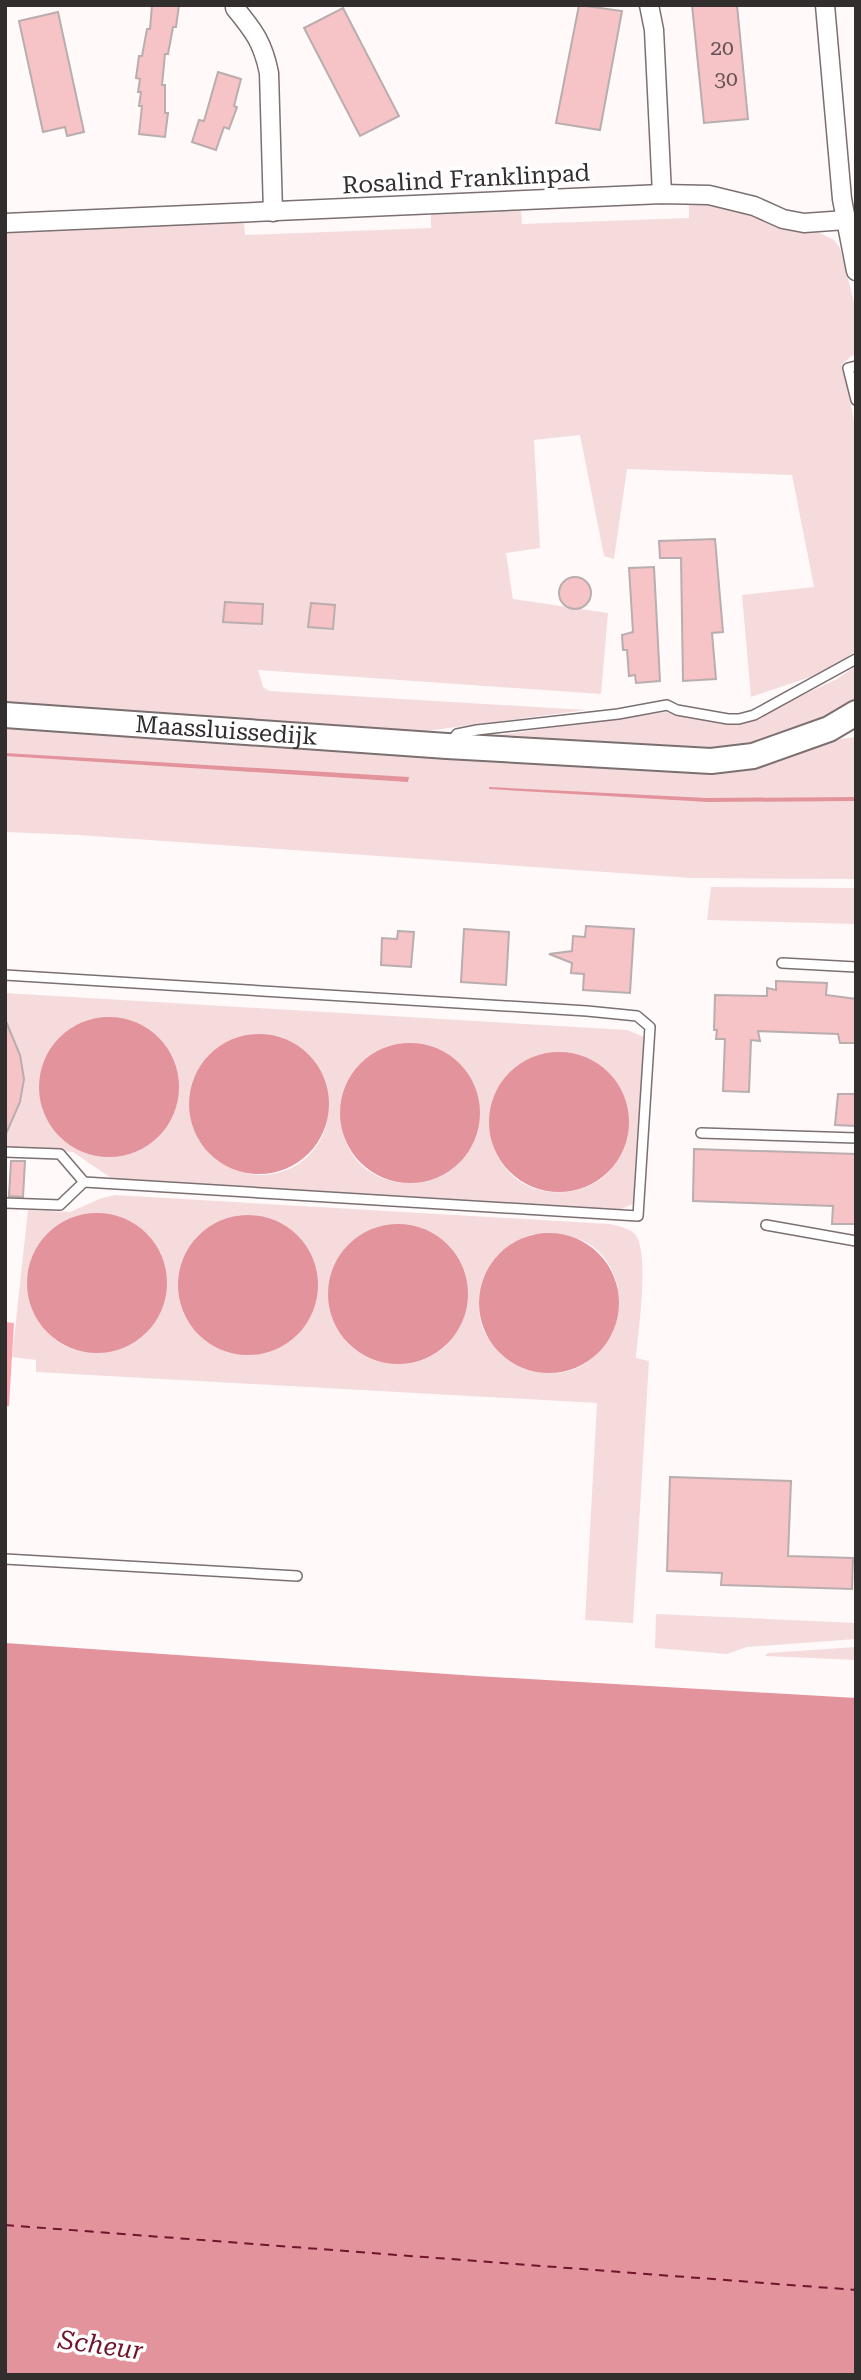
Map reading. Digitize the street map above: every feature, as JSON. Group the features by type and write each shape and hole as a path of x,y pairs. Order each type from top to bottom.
{"street":[{"path":"649,5 654,30 662,194"},
{"path":"825,5 842,199 856,271"},
{"path":"234,6 257,35 265,53 269,73 273,212"},
{"name":"Rosalind Franklinpad","path":"5,223 662,194 709,195 754,206 783,219 804,223 846,220"},
{"name":"Maassluissedijk","path":"5,715 446,746 711,761 753,756 829,729 856,713"},
{"name":"Maassluissedijk","path":"829,729 856,732"}],"lane":[{"path":"856,366 848,368 856,400"},
{"path":"446,746 457,734 477,730 618,714 667,705 677,710 740,719 754,715 856,659"},
{"path":"782,964 856,968"},
{"path":"5,975 587,1011 637,1016 650,1027 638,1216 84,1182 60,1154 5,1152"},
{"path":"701,1133 856,1138"},
{"path":"5,1203 60,1205 84,1182"},
{"path":"766,1225 856,1241"},
{"path":"5,1559 297,1576"}],"shaded area":[{"path":"689,204 715,205 787,227 814,230 834,240 840,248 856,310 856,355 843,364 856,431 856,650 831,670 751,697 742,595 814,587 792,475 627,469 614,559 604,556 580,435 534,440 540,548 506,553 513,599 608,613 601,694 258,670 263,687 269,691 586,710 418,732 5,705 5,230 244,221 245,235 431,228 431,214 521,210 522,224 689,218"},
{"path":"856,666 856,706 746,744 683,751 498,735 666,712 689,718 734,723 752,719 837,679"},
{"path":"5,727 629,768 856,737 856,879 691,878 5,832"},
{"path":"711,887 856,888 856,924 707,920"},
{"path":"5,993 627,1030 644,1037 638,1202 621,1209 601,1210 114,1180 73,1152 5,1146","holes":["105,1018 128,1022 148,1031 164,1046 174,1064 178,1084 176,1104 168,1124 151,1142 123,1155 89,1152 64,1139 47,1119 40,1095 42,1069 53,1046 74,1028","258,1034 289,1042 311,1059 324,1081 329,1106 325,1130 312,1152 291,1168 263,1175 237,1170 223,1163 204,1146 193,1127 189,1106 191,1086 200,1067 214,1051 234,1040","413,1044 438,1051 457,1064 471,1082 478,1102 479,1123 473,1144 459,1162 437,1176 407,1183 378,1176 357,1161 345,1139 341,1114 345,1089 359,1067 381,1051","553,1053 585,1059 607,1074 621,1096 627,1120 624,1145 612,1167 593,1184 565,1192 535,1189 512,1175 497,1155 491,1131 493,1106 503,1082 523,1064"]},
{"path":"115,1195 610,1224 633,1232 642,1257 641,1313 636,1358 649,1361 633,1623 585,1620 597,1403 36,1372 36,1360 12,1357 28,1210 70,1212","holes":["93,1214 117,1217 144,1233 158,1251 165,1272 165,1293 159,1314 147,1332 129,1345 106,1352 75,1350 52,1337 37,1317 30,1292 32,1266 43,1242 63,1224","239,1215 267,1218 290,1230 306,1248 315,1270 317,1293 310,1316 295,1335 271,1349 244,1354 216,1347 203,1338 184,1314 179,1293 184,1261 202,1232","392,1224 424,1230 447,1245 461,1266 467,1291 464,1315 453,1337 435,1354 408,1363 377,1361 353,1348 337,1328 330,1303 331,1277 341,1254 362,1235","533,1234 576,1238 591,1245 603,1256 611,1269 619,1300 613,1331 605,1345 591,1359 576,1368 561,1372 544,1372 529,1368 513,1361 499,1350 483,1329 479,1305 487,1270 502,1252 521,1238"]},
{"path":"5,1322 14,1323 9,1406 5,1406"},
{"path":"656,1614 856,1623 856,1639 747,1647 727,1654 655,1648"},
{"path":"856,1647 856,1660 765,1656 768,1653"}],"water":[{"path":"5,753 409,777 408,782 5,756"},
{"path":"489,787 707,798 856,797 856,801 708,802"},
{"path":"109,1017 136,1023 158,1038 173,1060 179,1087 173,1114 158,1136 136,1151 109,1157 82,1151 60,1136 45,1114 39,1087 45,1060 60,1038 82,1023"},
{"path":"259,1034 286,1039 309,1054 324,1077 329,1104 324,1131 309,1154 286,1169 259,1174 232,1169 209,1154 194,1131 189,1104 194,1077 209,1054 232,1039"},
{"path":"410,1043 437,1049 459,1064 474,1086 480,1113 474,1140 459,1162 437,1177 410,1183 383,1177 361,1162 346,1140 340,1113 346,1086 361,1064 383,1049"},
{"path":"559,1052 586,1058 608,1073 623,1095 629,1122 623,1149 608,1171 586,1186 559,1192 532,1186 510,1171 495,1149 489,1122 495,1095 510,1073 532,1058"},
{"path":"97,1213 124,1218 146,1234 162,1256 167,1283 162,1310 146,1332 124,1348 97,1353 70,1348 48,1332 32,1310 27,1283 32,1256 48,1234 70,1218"},
{"path":"248,1215 275,1220 297,1236 313,1258 318,1285 313,1312 297,1334 275,1350 248,1355 221,1350 199,1334 183,1312 178,1285 183,1258 199,1236 221,1220"},
{"path":"398,1224 425,1229 447,1245 463,1267 468,1294 463,1321 447,1343 425,1359 398,1364 371,1359 349,1343 333,1321 328,1294 333,1267 349,1245 371,1229"},
{"path":"549,1233 576,1238 599,1253 614,1276 619,1303 614,1330 599,1353 576,1368 549,1373 522,1368 499,1353 484,1330 479,1303 484,1276 499,1253 522,1238"},
{"name":"Scheur","path":"5,1643 476,1676 856,1698 856,2375 5,2375"}],"building":[{"path":"152,5 179,5 176,27 173,27 168,54 165,54 162,85 165,85 165,113 168,113 165,137 139,134 142,106 139,106 140,79 136,78 139,56 142,56 147,29 150,29"},
{"path":"579,5 622,11 600,130 556,123"},
{"path":"692,5 737,5 748,119 704,123"},
{"path":"343,8 399,116 360,136 304,28"},
{"path":"58,12 84,132 67,136 65,127 43,132 19,21"},
{"path":"218,72 241,79 234,106 237,107 229,129 224,127 216,150 192,142 199,120 204,121"},
{"path":"715,539 723,632 712,633 716,679 683,681 681,558 660,558 659,541"},
{"path":"654,567 660,681 636,683 635,675 629,676 627,650 623,650 622,635 633,632 629,568"},
{"path":"575,577 586,582 591,593 586,604 575,609 564,604 559,593 564,582"},
{"path":"225,602 263,604 262,624 223,622"},
{"path":"311,603 335,605 333,629 308,627"},
{"path":"586,926 634,929 630,993 583,990 584,974 571,973 572,963 549,954 572,951 573,936 585,937"},
{"path":"464,929 509,932 506,985 461,982"},
{"path":"398,931 414,932 411,967 381,965 382,938 397,939"},
{"path":"776,981 827,983 826,995 856,999 856,1043 840,1043 838,1034 758,1031 760,1041 751,1040 749,1092 723,1091 725,1039 716,1039 715,995 767,996 767,988 776,990"},
{"path":"5,1019 20,1055 24,1079 20,1102 5,1136"},
{"path":"838,1094 856,1094 856,1126 835,1125"},
{"path":"694,1149 856,1154 856,1224 832,1224 833,1206 693,1201"},
{"path":"11,1161 25,1161 23,1197 9,1196"},
{"path":"670,1477 791,1481 788,1556 853,1558 852,1589 721,1585 722,1573 667,1571"}],"ferry route":[{"path":"5,2225 856,2290"}]}
